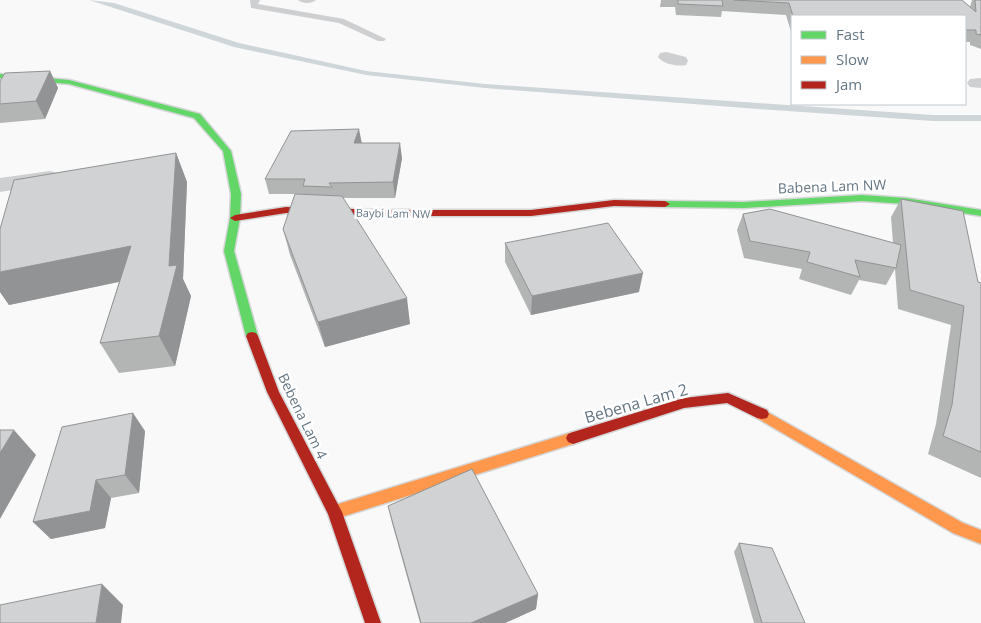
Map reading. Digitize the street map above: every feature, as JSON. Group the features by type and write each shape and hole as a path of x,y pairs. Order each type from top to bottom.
{"street":[{"path":"0,76 69,82 197,116 227,151 236,194 235,218"},
{"path":"0,185 74,174"},
{"name":"Babena Lam NW","path":"744,205 878,198 981,214"},
{"name":"Baybi Lam NW","path":"235,218 286,210 386,213 531,213 614,203 744,205"},
{"name":"Bebena Lam 4","path":"235,218 229,251 254,345 273,392 335,512 373,623"},
{"name":"Bebena Lam 2","path":"335,512 684,403 728,398 762,414 958,528 981,537"}],"lane":[{"path":"256,0 254,1 254,6 341,21 381,39"},
{"path":"302,0 312,0"}],"building":[{"path":"678,0 722,0 723,6 678,4"},
{"path":"734,0 962,0 976,12 975,0 981,0 981,35 976,34 976,30 966,30 966,15 793,15 789,3"},
{"path":"50,71 36,101 0,104 0,81 5,73"},
{"path":"359,129 354,143 400,143 393,182 329,183 332,187 303,186 305,179 265,179 291,131"},
{"path":"176,153 169,266 177,265 159,336 100,343 131,246 0,272 0,229 14,180"},
{"path":"295,194 342,196 407,298 318,322 283,229"},
{"path":"901,199 963,211 978,282 981,283 981,452 943,436 952,405 964,306 910,290"},
{"path":"770,209 901,245 896,268 855,260 860,277 807,262 810,252 750,241 743,214"},
{"path":"608,223 643,273 532,296 505,243"},
{"path":"133,413 125,475 96,480 90,511 33,522 62,427"},
{"path":"0,430 14,430 0,453"},
{"path":"472,469 538,594 471,623 421,623 388,506"},
{"path":"739,543 772,548 805,623 762,623"},
{"path":"102,584 96,623 0,623 0,605"}],"waterway":[{"path":"92,0 112,4 237,45 366,73 485,86 758,106 933,118 981,118"}],"traffic: fast":[{"path":"0,76 69,82 197,116 227,151 236,194 235,218 229,251 252,336"},
{"path":"665,204 744,205 862,198 906,201 981,213"}],"traffic: slow":[{"path":"762,414 958,528 981,537"},
{"path":"335,512 573,438"}],"traffic: jam":[{"path":"235,218 286,210 386,213 531,213 614,203 665,204"},
{"path":"252,336 273,392 335,512 373,623"},
{"path":"573,438 684,403 728,398 762,414"}]}
